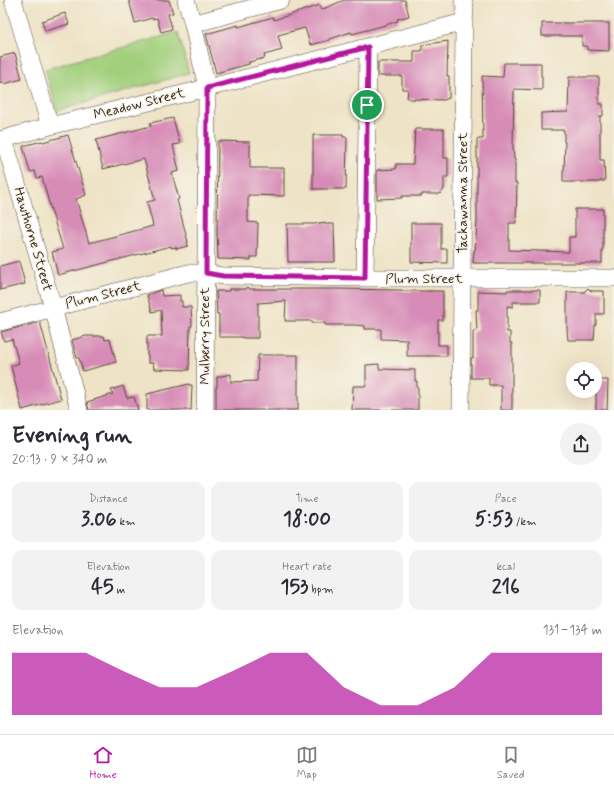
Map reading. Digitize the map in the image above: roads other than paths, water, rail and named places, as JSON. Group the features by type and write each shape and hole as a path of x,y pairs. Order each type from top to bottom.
{"street":[{"path":"13,0 50,126"},
{"name":"Mulberry Street","path":"186,0 193,24 207,88 205,410"},
{"path":"193,24 281,0"},
{"name":"Tackawanna Street","path":"461,410 465,7 463,0"},
{"name":"Meadow Street","path":"2,140 50,126 207,88 464,22"},
{"path":"365,278 368,47"},
{"name":"Hawthorne Street","path":"2,140 53,307 79,410"},
{"name":"Plum Street","path":"0,322 188,273 206,273 223,276 365,278 614,278"}]}
